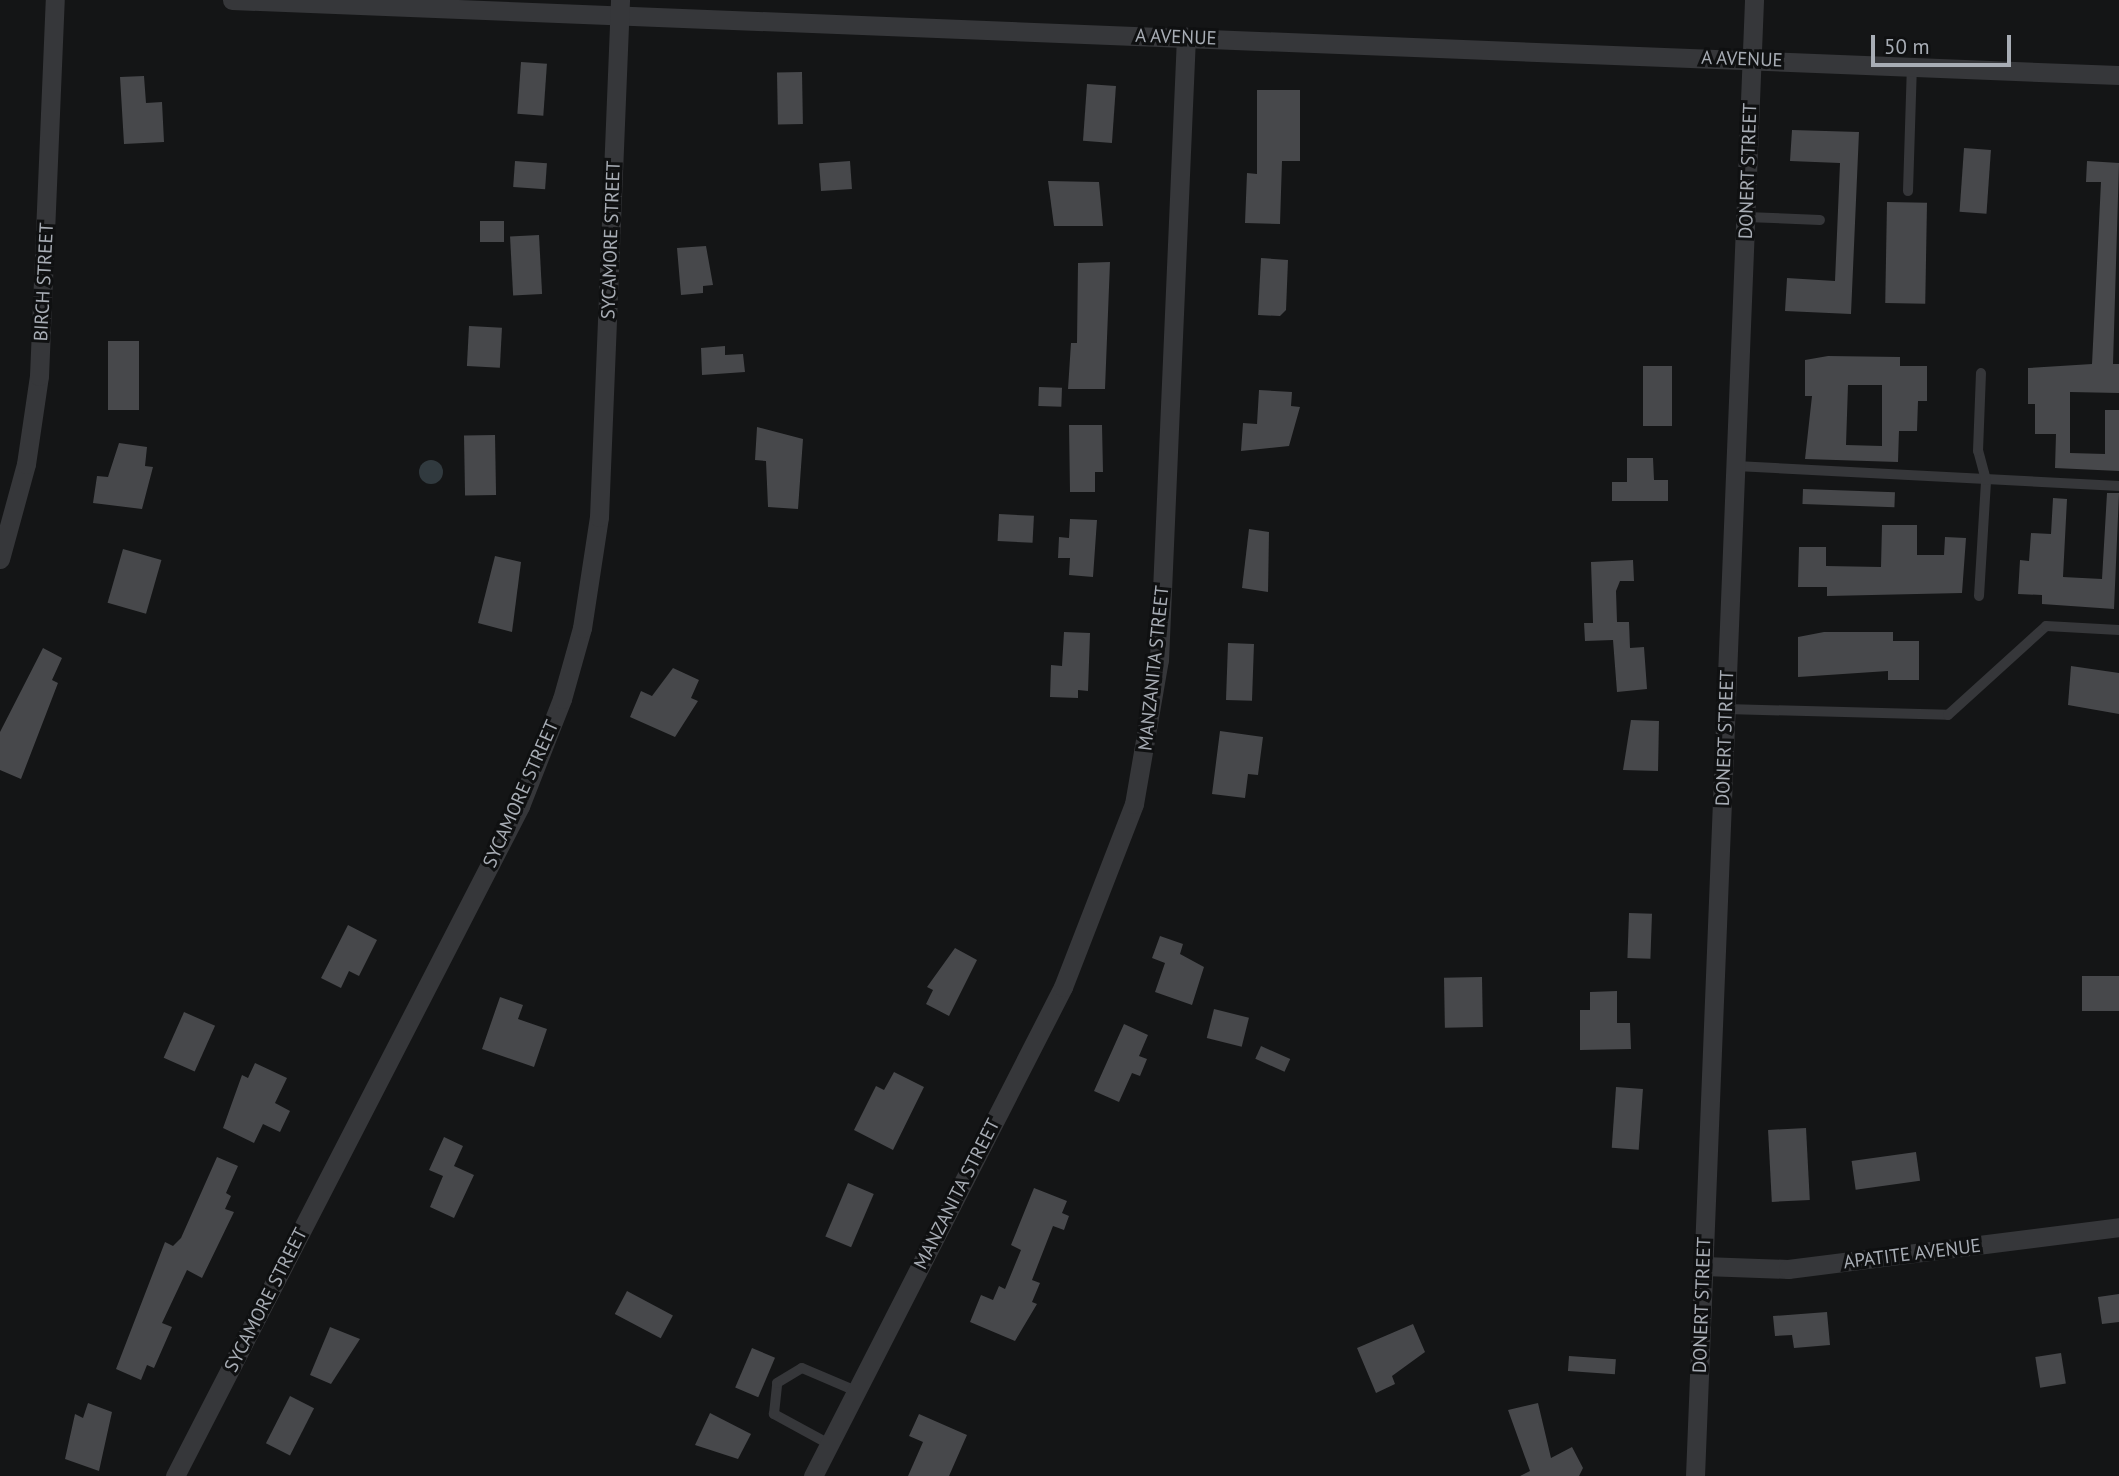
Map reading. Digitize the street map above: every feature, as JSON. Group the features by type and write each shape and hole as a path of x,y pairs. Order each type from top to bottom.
{"street":[{"name":"BIRCH STREET","path":"0,559 26,464 39,376 55,0"},
{"name":"A AVENUE","path":"232,0 620,8 1186,37 2119,75"},
{"name":"DONERT STREET","path":"1695,1476 1754,0"},
{"name":"SYCAMORE STREET","path":"175,1476 520,806 566,687 589,592 599,517 620,8"},
{"name":"MANZANITA STREET","path":"813,1476 1084,944 1142,775 1159,660 1186,37"},
{"name":"APATITE AVENUE","path":"1703,1266 1788,1269 2119,1227"}],"lane":[{"path":"1908,191 1912,66"},
{"path":"1746,217 1820,220"},
{"path":"1979,596 1986,480 1978,451 1981,373"},
{"path":"1736,467 2119,486"},
{"path":"1726,709 1948,715 2046,626 2119,630"},
{"path":"829,1444 774,1414 777,1383 802,1368 856,1391"}],"shaded area":[{"path":"431,460 439,464 443,472 439,480 431,484 423,480 419,472 423,464"}],"building":[{"path":"521,62 547,64 543,116 517,114"},
{"path":"777,72 802,72 803,124 778,124"},
{"path":"144,76 146,103 162,102 164,142 124,144 120,77"},
{"path":"1087,84 1116,86 1112,143 1083,141"},
{"path":"1257,90 1300,90 1300,161 1282,161 1280,224 1245,223 1247,173 1257,174"},
{"path":"1792,130 1859,132 1851,314 1785,311 1787,278 1835,281 1840,163 1790,161"},
{"path":"1964,148 1991,150 1986,214 1960,212"},
{"path":"515,161 547,163 545,189 513,187"},
{"path":"850,161 852,189 821,191 819,163"},
{"path":"2087,161 2119,163 2113,364 2119,364 2119,393 2070,392 2070,453 2105,454 2105,410 2119,410 2119,471 2055,468 2056,434 2035,434 2035,404 2028,404 2028,368 2092,364 2101,182 2086,182"},
{"path":"1048,181 1099,182 1103,226 1054,226"},
{"path":"1887,202 1927,203 1925,304 1885,303"},
{"path":"480,221 504,221 504,242 480,242"},
{"path":"539,235 542,294 513,295 510,237"},
{"path":"706,246 713,285 703,286 703,293 681,295 677,248"},
{"path":"1261,258 1288,260 1286,310 1280,316 1258,315"},
{"path":"1110,262 1105,389 1068,389 1071,343 1077,343 1078,263"},
{"path":"469,326 502,328 500,368 467,366"},
{"path":"108,341 139,341 139,410 108,410"},
{"path":"725,346 725,355 743,354 745,372 702,375 701,348"},
{"path":"1828,356 1900,357 1900,366 1927,366 1927,401 1918,401 1917,431 1899,431 1898,462 1805,459 1812,396 1805,396 1805,360","holes":["1848,385 1882,385 1882,446 1846,445"]},
{"path":"1643,366 1672,366 1672,426 1643,426"},
{"path":"1039,387 1062,388 1061,407 1038,406"},
{"path":"1259,390 1292,392 1291,406 1300,407 1289,446 1241,451 1243,423 1257,424"},
{"path":"1069,425 1102,425 1103,472 1095,472 1095,492 1070,492"},
{"path":"757,427 803,439 798,509 768,507 766,461 755,460"},
{"path":"495,435 496,495 465,496 464,436"},
{"path":"119,443 147,447 145,466 153,467 142,509 93,503 97,476 108,477"},
{"path":"1627,458 1653,458 1654,480 1668,480 1668,501 1612,501 1612,482 1627,482"},
{"path":"1803,489 1895,492 1894,507 1802,504"},
{"path":"2107,493 2119,493 2114,609 2042,604 2042,595 2018,594 2020,560 2029,561 2031,533 2051,534 2053,498 2067,499 2063,577 2102,579"},
{"path":"999,514 1034,516 1033,543 998,541"},
{"path":"1070,519 1097,520 1093,577 1069,575 1070,558 1058,558 1059,537 1069,538"},
{"path":"1882,525 1917,525 1917,555 1944,555 1945,537 1966,538 1962,593 1827,596 1827,587 1798,587 1799,547 1826,547 1826,566 1881,567"},
{"path":"1249,529 1269,532 1268,592 1242,588"},
{"path":"123,549 161,560 146,614 108,603"},
{"path":"495,556 521,562 512,632 478,623"},
{"path":"1633,560 1634,581 1620,581 1616,591 1617,622 1629,622 1630,648 1644,647 1647,689 1617,692 1613,640 1585,641 1584,623 1593,623 1591,562"},
{"path":"1064,632 1090,633 1088,691 1078,690 1078,698 1050,697 1051,665 1062,666"},
{"path":"1824,632 1893,632 1893,641 1919,641 1919,680 1888,680 1888,671 1798,677 1798,637"},
{"path":"1228,643 1254,644 1252,701 1226,700"},
{"path":"43,648 62,658 52,680 58,683 21,779 0,770 0,732"},
{"path":"2071,666 2119,673 2119,714 2068,705"},
{"path":"673,668 699,680 691,698 698,701 675,737 630,717 641,691 652,696"},
{"path":"1631,720 1659,721 1658,771 1623,770"},
{"path":"1220,731 1263,737 1258,775 1248,774 1245,798 1212,794"},
{"path":"1629,913 1652,914 1650,959 1627,958"},
{"path":"348,925 377,940 359,976 349,971 341,988 321,978"},
{"path":"1160,936 1183,944 1180,954 1204,967 1192,1005 1155,992 1165,963 1152,958"},
{"path":"955,948 977,960 949,1016 926,1004 933,990 927,987"},
{"path":"2082,976 2119,976 2119,1011 2082,1011"},
{"path":"1482,977 1483,1027 1445,1028 1444,978"},
{"path":"1617,991 1617,1023 1630,1023 1631,1049 1580,1050 1580,1010 1590,1010 1590,992"},
{"path":"500,997 523,1005 518,1019 547,1029 534,1067 482,1049"},
{"path":"1214,1009 1249,1018 1242,1047 1207,1038"},
{"path":"184,1012 215,1026 195,1072 164,1058"},
{"path":"1124,1024 1148,1035 1139,1056 1147,1059 1140,1076 1132,1073 1119,1102 1094,1091"},
{"path":"1261,1046 1290,1059 1285,1072 1255,1059"},
{"path":"255,1063 287,1078 275,1103 290,1111 280,1132 263,1124 254,1143 223,1128 242,1075 248,1078"},
{"path":"894,1072 924,1087 893,1150 854,1130 876,1086 884,1090"},
{"path":"1616,1087 1643,1089 1639,1150 1612,1148"},
{"path":"1806,1128 1810,1200 1772,1202 1768,1130"},
{"path":"444,1137 463,1146 454,1166 474,1175 454,1218 430,1207 443,1176 429,1170"},
{"path":"1916,1152 1920,1181 1856,1190 1852,1161"},
{"path":"217,1157 238,1166 226,1193 231,1196 225,1209 234,1212 202,1278 187,1270 162,1323 172,1327 154,1368 147,1365 141,1380 116,1369 165,1242 173,1246 181,1238"},
{"path":"848,1183 874,1194 851,1247 825,1236"},
{"path":"1034,1188 1067,1201 1062,1213 1069,1216 1064,1230 1053,1226 1032,1280 1040,1283 1032,1302 1037,1304 1015,1341 970,1322 981,1295 993,1300 999,1286 1005,1289 1021,1250 1011,1245"},
{"path":"627,1291 673,1315 661,1338 615,1314"},
{"path":"2119,1294 2119,1322 2102,1324 2098,1297"},
{"path":"1827,1312 1830,1345 1794,1348 1792,1335 1775,1336 1773,1316"},
{"path":"1413,1324 1425,1352 1392,1376 1395,1384 1376,1393 1357,1348"},
{"path":"330,1327 360,1339 331,1384 310,1375"},
{"path":"752,1348 775,1358 758,1397 735,1388"},
{"path":"2061,1353 2066,1384 2040,1388 2035,1357"},
{"path":"1569,1356 1616,1359 1615,1374 1568,1371"},
{"path":"290,1396 314,1408 290,1455 266,1443"},
{"path":"88,1403 112,1412 99,1471 65,1459 75,1414 83,1418"},
{"path":"1538,1403 1551,1458 1572,1447 1583,1468 1579,1476 1520,1476 1530,1471 1508,1410"},
{"path":"710,1413 751,1434 738,1459 695,1445"},
{"path":"919,1414 967,1435 949,1476 908,1476 923,1442 909,1436"}]}
